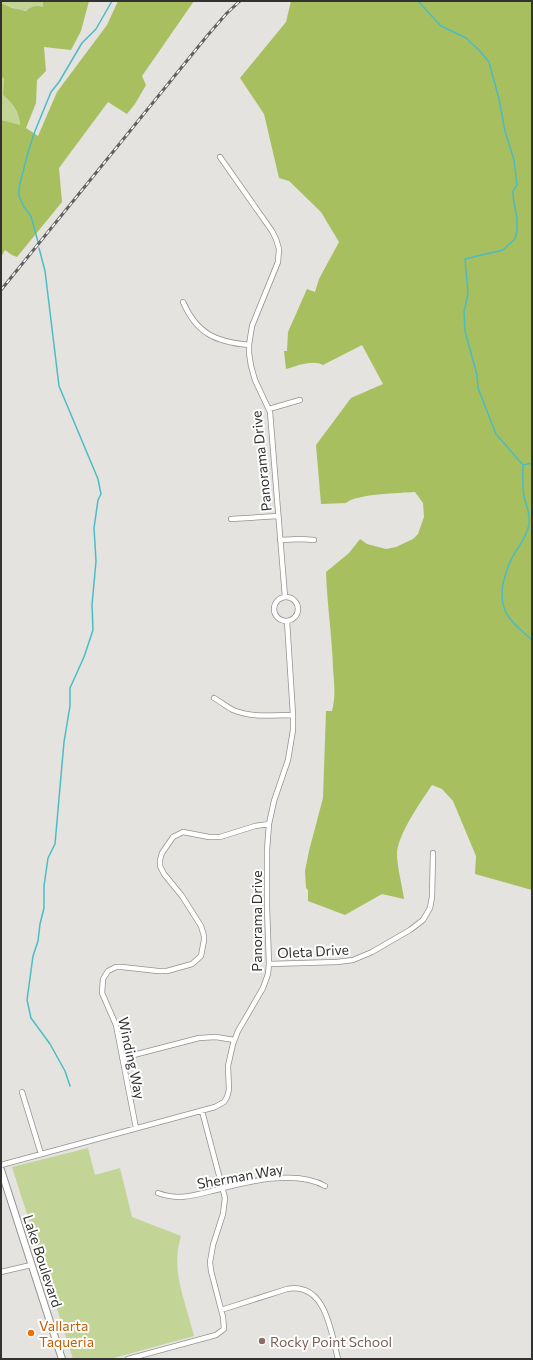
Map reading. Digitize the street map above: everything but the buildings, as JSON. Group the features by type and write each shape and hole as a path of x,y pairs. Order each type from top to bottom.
{"main road":[{"name":"Lake Boulevard","path":"1,1170 62,1359"}],"street":[{"name":"Panorama Drive","path":"220,157 272,231 279,249 278,262 275,272 252,326 249,345 251,366 255,380 269,409 285,596"},
{"path":"183,302 194,322 211,337 249,345"},
{"path":"269,409 300,400"},
{"path":"231,519 278,516"},
{"path":"280,540 301,538 314,540"},
{"path":"285,596 295,600 298,608 296,616 287,621 276,616 274,610 277,600 285,596"},
{"name":"Panorama Drive","path":"1,1165 202,1111 222,1104 227,1097 228,1066 234,1040 267,981 269,964 267,850 269,824 271,811 291,747 293,715 287,621"},
{"path":"214,698 232,710 244,714 293,715"},
{"name":"Winding Way","path":"136,1128 116,1025 102,993 102,983 106,973 114,968 122,967 158,971 181,968 195,962 201,956 204,936 201,926 182,896 164,874 160,866 160,857 171,839 179,833 186,832 209,837 220,837 255,826 269,824"},
{"name":"Oleta Drive","path":"269,964 337,962 353,960 372,952 410,930 423,920 430,908 432,898 433,853"},
{"path":"122,1058 199,1038 216,1036 234,1040"},
{"path":"22,1092 41,1154"},
{"path":"128,1359 219,1334 224,1329 210,1262 213,1245 224,1211 225,1198 202,1111"},
{"name":"Sherman Way","path":"158,1193 170,1197 180,1198 263,1180 292,1177 310,1180 324,1186"},
{"path":"1,1272 31,1265"},
{"path":"221,1310 287,1289 302,1289 309,1292 316,1298 325,1310 338,1359"}],"green space":[{"path":"1,1 43,1 44,7 32,10 18,10 1,3"},
{"path":"43,1 89,1 81,31 71,50 44,47 46,71 37,80 36,103 26,128 38,136 57,92 107,25 118,1 194,1 142,76 146,85 135,104 127,114 108,102 59,168 62,202 17,257 5,250 1,257 1,120 20,125 15,108 3,95 4,78 1,77 1,3 12,8 26,11 34,6 43,7"},
{"path":"291,1 532,1 532,890 475,874 476,856 453,801 442,789 432,785 411,818 401,836 398,845 398,864 404,899 382,894 345,915 308,901 305,871 323,798 326,711 332,711 334,695 326,572 349,553 360,539 367,544 386,549 396,547 413,539 418,534 424,517 423,503 415,492 368,496 351,500 346,503 321,504 316,445 351,398 383,384 362,345 323,365 319,363 310,363 286,369 284,351 287,351 288,332 307,289 315,292 319,279 339,242 321,212 289,181 279,178 264,114 240,78 286,22"},
{"path":"1,77 4,77 3,95 15,109 20,126 1,120"},
{"path":"88,1148 95,1175 120,1168 132,1217 181,1236 177,1261 178,1274 183,1299 194,1336 110,1359 73,1359 12,1167"}],"waterway":[{"path":"38,242 31,216 24,207 19,196 19,187 29,149 51,92 59,82 82,43 96,29 112,1"},
{"path":"418,1 441,26 466,38 489,62 499,99 505,131 514,160 517,185 513,191 517,219 515,239 503,250 465,259 468,294 464,312 465,331 477,375 478,388 496,434 523,465 523,492 529,514 529,525 524,539 508,566 502,594 505,610 508,616 518,628 532,640"},
{"path":"39,248 45,271 59,386 98,479 101,494 98,500 94,528 96,561 92,605 93,630 84,657 70,688 70,706 64,742 55,844 48,858 44,886 44,908 38,941 33,956 27,1000 31,1018 50,1044 65,1071 70,1086"},
{"path":"523,465 532,463"}],"railway":[{"path":"1,290 207,36 227,13 240,1"}],"place":[{"name":"Vallarta Taqueria","path":"31,1333"},
{"name":"Rocky Point School","path":"262,1341"}]}
